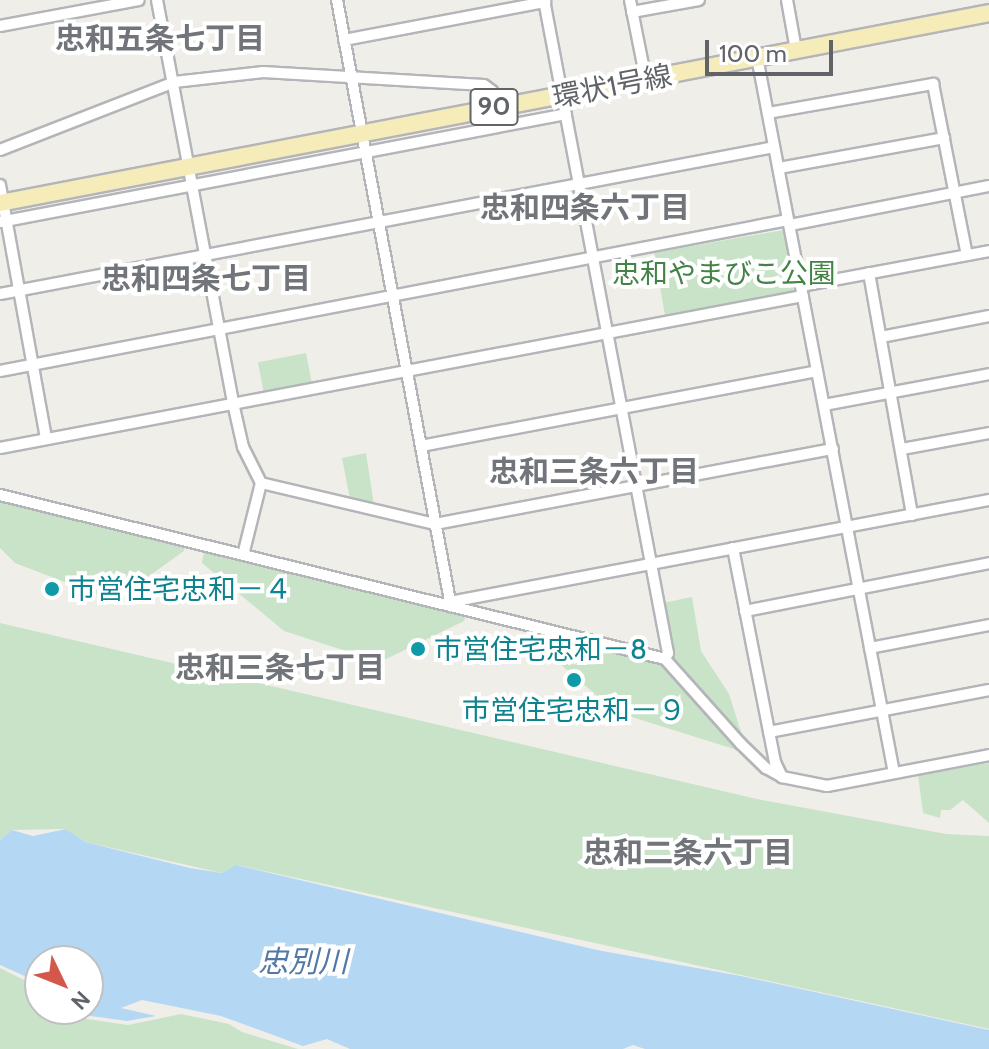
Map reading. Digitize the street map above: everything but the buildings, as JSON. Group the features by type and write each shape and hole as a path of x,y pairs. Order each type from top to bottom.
{"main road":[{"name":"環状1号線","path":"2,203 989,13"}],"street":[{"path":"0,26 139,0"},
{"path":"157,0 233,403 243,447 261,483 243,555"},
{"path":"337,0 451,604"},
{"path":"630,0 646,80"},
{"path":"632,12 699,0"},
{"path":"787,0 796,50"},
{"path":"344,40 545,1 668,653 665,659"},
{"path":"757,57 894,773"},
{"path":"0,150 174,82 263,72 484,85 492,91 498,107"},
{"path":"768,113 933,84 967,255"},
{"path":"3,222 566,114"},
{"path":"779,168 944,138"},
{"path":"0,294 774,147"},
{"path":"0,185 3,222 46,439"},
{"path":"0,371 989,186"},
{"path":"0,448 607,332 802,291 869,273 989,251"},
{"path":"869,273 912,515"},
{"path":"881,337 989,316"},
{"path":"421,446 817,371"},
{"path":"824,405 989,374"},
{"path":"902,449 989,433"},
{"path":"261,483 435,524 833,449"},
{"path":"0,495 665,659 741,744 766,768 782,777 827,786 989,755"},
{"path":"451,604 989,500"},
{"path":"733,548 769,732 782,777"},
{"path":"745,611 989,563"},
{"path":"870,648 989,625"},
{"path":"769,732 989,690"}],"green space":[{"name":"忠和やまびこ公園","path":"783,230 794,292 665,315 654,253"},
{"path":"306,353 312,383 264,393 258,362"},
{"path":"366,453 374,505 350,499 342,458"},
{"path":"0,495 186,542 184,551 114,601 15,563 0,548"},
{"path":"205,546 468,610 464,621 380,662 284,631 202,563"},
{"path":"692,597 701,651 729,694 742,735 737,750 616,712 538,645 536,627 665,659 658,604"},
{"path":"0,623 757,799 946,834 989,836 989,1029 237,865 222,873 85,842 66,829 12,830 0,840"},
{"path":"989,763 989,823 963,800 950,810 941,810 940,818 923,813 918,775"},
{"path":"0,968 24,980 24,1025 104,1025 104,1021 128,1025 181,1014 229,1024 242,1032 298,1049 0,1049"}],"water":[{"name":"忠別川","path":"66,829 85,842 190,868 222,873 236,865 597,950 741,976 989,1030 989,1049 645,1049 633,1045 623,1049 350,1049 327,1039 303,1046 221,1016 142,1000 121,1008 156,1016 127,1021 104,1018 104,945 24,945 24,976 0,965 0,840 12,830 33,836"}],"place":[{"name":"市営住宅忠和－４","path":"52,589"},
{"name":"市営住宅忠和－8","path":"418,649"},
{"name":"市営住宅忠和－９","path":"574,680"}],"district":[{"name":"忠和五条七丁目","path":"160,39"},
{"name":"忠和四条六丁目","path":"585,208"},
{"name":"忠和四条七丁目","path":"206,279"},
{"name":"忠和三条六丁目","path":"594,472"},
{"name":"忠和三条七丁目","path":"280,668"},
{"name":"忠和二条六丁目","path":"688,853"}]}
